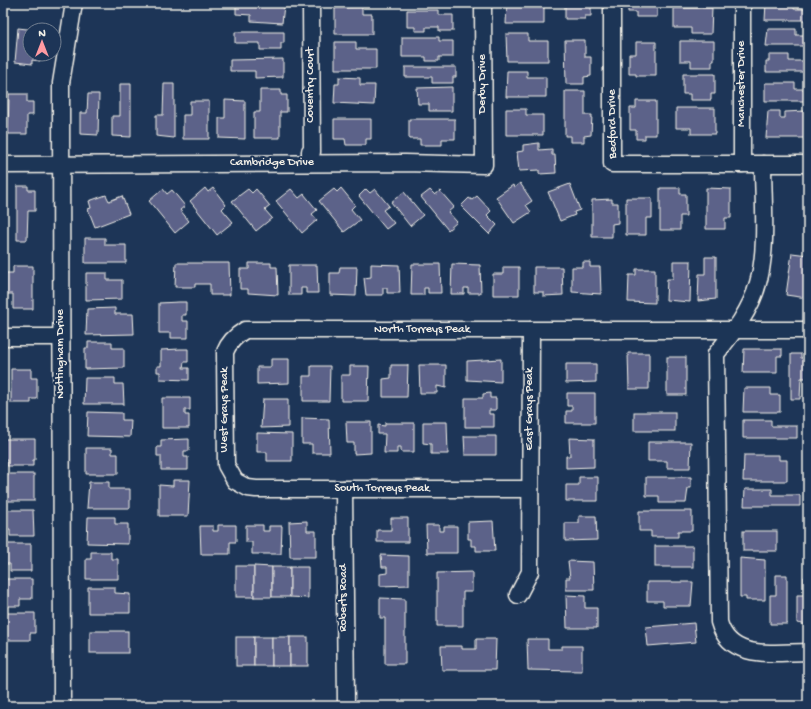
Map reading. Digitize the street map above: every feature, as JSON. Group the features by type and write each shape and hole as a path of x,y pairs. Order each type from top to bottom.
{"street":[{"name":"Nottingham Drive","path":"62,706 61,84 72,3"},
{"name":"Coventry Court","path":"310,3 312,152 310,151 310,164"},
{"name":"Derby Drive","path":"483,3 484,165"},
{"name":"Bedford Drive","path":"612,3 612,164 742,164"},
{"name":"Manchester Drive","path":"742,3 742,164"},
{"path":"742,164 808,164"},
{"path":"763,164 762,266 754,294 735,330 716,354 719,622 721,630 731,644 746,652 808,652"},
{"name":"Cambridge Drive","path":"3,165 484,165"},
{"name":"North Torreys Peak","path":"233,339 244,330 808,330"},
{"name":"East Grays Peak","path":"518,596 530,572 531,330"},
{"path":"3,338 61,337"},
{"name":"West Grays Peak","path":"233,339 225,352 225,459 228,471 235,481"},
{"name":"South Torreys Peak","path":"235,481 248,488 256,489 530,489"},
{"name":"Roberts Road","path":"344,489 346,706"}],"building":[{"path":"236,3 284,5 282,23 251,21 251,15 236,14"},
{"path":"430,3 440,3 440,6 430,6"},
{"path":"507,3 544,5 544,24 506,24"},
{"path":"565,3 591,3 591,16 585,16 585,19 565,19"},
{"path":"628,3 657,3 657,17 636,17 636,12 628,12"},
{"path":"766,3 794,3 794,9 808,9 808,20 765,20"},
{"path":"362,7 362,14 372,14 372,34 335,34 335,8"},
{"path":"674,8 712,8 711,34 691,34 691,28 674,28"},
{"path":"407,10 438,10 438,15 453,15 453,31 439,31 439,27 426,27 426,31 415,31 415,27 407,27"},
{"path":"3,20 6,20 6,41 3,41"},
{"path":"18,28 22,28 22,62 32,62 32,64 15,62"},
{"path":"768,29 796,29 796,35 808,35 808,46 766,46"},
{"path":"235,32 284,32 284,43 281,43 281,50 260,50 260,43 235,43"},
{"path":"506,34 528,34 528,41 548,41 548,61 507,61"},
{"path":"402,37 439,37 439,41 453,41 453,57 439,57 439,61 426,61 426,57 402,57"},
{"path":"565,40 585,40 585,57 591,57 591,76 584,77 584,84 566,84"},
{"path":"680,41 714,41 714,61 712,61 712,67 691,67 691,61 680,61"},
{"path":"335,42 356,42 356,49 376,49 376,69 335,69"},
{"path":"636,42 656,42 656,76 636,76 636,74 629,74 629,54 636,54"},
{"path":"769,55 789,55 789,61 808,61 808,72 766,72 766,61 769,61"},
{"path":"283,59 283,77 255,78 255,71 230,71 230,60"},
{"path":"405,67 456,67 456,77 453,77 453,83 432,83 432,77 405,77"},
{"path":"507,71 527,71 527,77 546,77 546,97 506,97"},
{"path":"683,74 715,74 715,94 711,94 711,100 690,100 690,94 683,94"},
{"path":"339,77 360,78 360,85 375,85 374,105 334,103 335,84 339,84"},
{"path":"765,83 795,83 795,89 808,89 808,101 765,101"},
{"path":"120,84 131,84 131,137 112,136 112,116 120,116"},
{"path":"164,84 174,84 174,138 156,136 156,115 163,115"},
{"path":"452,87 452,111 429,111 429,104 418,104 417,88"},
{"path":"260,90 281,90 281,95 287,95 287,112 280,112 280,138 254,138 254,112 260,112"},
{"path":"565,91 585,91 585,115 592,115 591,135 584,136 584,142 570,142 570,136 565,136"},
{"path":"9,94 27,94 27,102 33,102 33,115 27,115 27,134 8,134"},
{"path":"88,94 99,94 98,135 80,134 80,113 87,113"},
{"path":"225,100 245,101 245,139 219,138 219,118 225,118"},
{"path":"190,101 209,101 209,139 183,139 183,115 190,115"},
{"path":"636,101 656,101 656,135 645,135 645,139 636,139 636,130 630,130 630,108 636,108"},
{"path":"676,108 715,108 715,134 691,134 691,128 676,128"},
{"path":"506,109 526,109 526,115 543,115 543,135 506,135"},
{"path":"768,111 780,111 780,118 785,118 785,112 805,111 805,118 808,118 808,138 766,138"},
{"path":"334,119 371,119 371,139 366,139 366,145 346,145 345,139 334,139"},
{"path":"409,119 455,119 455,139 442,139 442,145 420,145 420,139 409,139"},
{"path":"539,143 539,150 552,149 552,155 555,155 556,173 539,174 539,170 519,171 517,152 523,151 523,145"},
{"path":"520,183 532,201 526,205 531,212 514,223 496,197 513,185 514,188"},
{"path":"570,184 580,210 574,212 575,215 560,221 548,192"},
{"path":"17,186 28,186 28,190 35,190 35,211 28,211 27,240 17,240"},
{"path":"205,188 208,192 213,188 226,205 222,209 233,222 217,235 190,201"},
{"path":"341,188 355,205 351,209 360,220 344,232 319,201 334,189 337,192"},
{"path":"660,188 680,188 680,194 686,194 686,216 680,216 680,230 660,230"},
{"path":"706,188 731,189 731,218 725,218 725,229 706,229"},
{"path":"163,189 167,194 172,190 185,206 180,210 189,221 175,233 149,201"},
{"path":"248,189 252,193 256,189 270,206 265,210 272,218 256,231 232,201"},
{"path":"291,189 299,198 304,194 317,210 312,214 317,220 302,233 276,201"},
{"path":"366,189 370,193 375,189 389,206 383,210 394,223 386,229 359,196"},
{"path":"430,190 435,195 440,191 454,207 448,212 457,222 448,230 421,197"},
{"path":"404,192 423,215 410,226 391,202"},
{"path":"106,195 109,201 122,196 129,214 95,227 88,209 91,208 89,201"},
{"path":"477,196 491,211 487,215 497,225 489,234 461,206 469,198 472,200"},
{"path":"626,198 652,198 652,218 646,218 646,235 626,235"},
{"path":"612,199 612,203 618,203 618,223 612,224 612,237 592,237 592,200"},
{"path":"85,238 105,238 105,245 126,245 126,263 85,263"},
{"path":"792,253 808,255 807,298 786,295"},
{"path":"705,257 716,257 716,299 698,301 699,274 705,274"},
{"path":"673,261 691,261 690,302 666,300 667,279 673,279"},
{"path":"583,262 590,262 590,267 600,267 601,294 572,292 572,267 583,267"},
{"path":"176,263 229,263 230,295 210,295 210,284 195,284 195,287 175,287"},
{"path":"249,263 271,263 271,267 277,267 278,295 248,293 248,289 240,289 240,269 249,269"},
{"path":"371,264 399,265 400,293 387,293 387,288 383,288 383,295 366,295 364,278 371,277"},
{"path":"412,264 440,264 441,293 428,293 428,288 424,288 424,295 411,295"},
{"path":"452,264 480,265 481,293 468,293 468,288 464,288 464,294 451,294"},
{"path":"289,265 317,265 318,293 306,293 306,288 301,288 301,295 289,295"},
{"path":"13,266 33,266 33,309 13,309 13,294 6,294 6,273 13,273"},
{"path":"340,267 357,267 356,296 330,295 330,273 339,273"},
{"path":"503,267 519,267 519,295 493,295 493,274 503,274"},
{"path":"534,267 562,267 563,295 543,296 543,292 534,292"},
{"path":"636,269 655,269 655,303 628,302 629,275 636,275"},
{"path":"86,273 107,273 107,280 122,280 122,299 86,300"},
{"path":"186,302 186,315 182,315 182,321 188,321 188,338 171,338 171,333 159,333 159,303"},
{"path":"115,308 115,314 133,314 134,334 86,335 87,309"},
{"path":"88,342 112,342 112,348 124,348 124,368 85,369 85,348 88,348"},
{"path":"188,349 188,362 184,362 183,368 189,368 189,380 160,379 160,372 157,372 157,366 161,366 161,350"},
{"path":"744,349 782,349 782,356 777,356 777,373 743,373"},
{"path":"628,353 649,353 649,389 629,389"},
{"path":"791,354 801,354 801,358 807,358 807,378 801,378 800,399 791,399"},
{"path":"667,357 686,357 686,395 667,395"},
{"path":"271,359 289,359 289,383 257,384 257,367 271,367"},
{"path":"501,359 501,382 467,380 467,361"},
{"path":"566,364 596,364 596,382 566,383"},
{"path":"391,365 408,365 407,397 383,397 383,379 391,378"},
{"path":"419,365 446,365 446,388 437,386 437,393 420,393"},
{"path":"311,366 330,366 329,401 303,401 303,376 311,376"},
{"path":"350,366 369,366 368,401 341,401 341,375 350,375"},
{"path":"11,369 31,369 31,378 37,378 37,399 31,399 31,403 11,403"},
{"path":"85,378 115,378 115,384 123,384 124,404 84,404"},
{"path":"744,388 771,388 771,395 780,395 780,412 743,412"},
{"path":"490,393 490,398 496,398 496,410 489,410 489,414 494,414 494,427 465,427 465,398 483,398 483,394"},
{"path":"567,393 595,393 595,423 566,423 566,411 572,411 572,406 567,406"},
{"path":"162,398 190,398 190,410 185,410 185,415 189,415 189,428 162,428"},
{"path":"263,399 288,399 288,427 261,428"},
{"path":"88,412 122,413 122,420 131,420 130,437 87,436"},
{"path":"634,412 675,412 675,431 634,431"},
{"path":"302,418 329,419 330,453 312,453 312,444 302,444"},
{"path":"743,420 771,420 771,426 797,426 797,438 743,438"},
{"path":"346,422 371,422 371,453 354,454 354,443 347,443"},
{"path":"423,422 447,422 448,454 431,454 431,444 423,443"},
{"path":"385,423 414,423 414,452 401,452 401,447 397,447 397,453 384,453 385,434 378,434 378,425 385,426"},
{"path":"257,433 292,434 292,461 267,461 267,452 257,452"},
{"path":"464,436 496,436 496,455 465,455"},
{"path":"569,438 594,439 594,467 566,468 566,456 570,456"},
{"path":"3,439 35,439 35,460 33,460 33,466 7,466 7,460 3,460"},
{"path":"189,439 189,451 184,451 184,457 188,457 188,470 161,470 161,456 157,456 157,447 161,447 161,440"},
{"path":"648,442 691,442 690,468 667,468 667,461 648,461"},
{"path":"86,448 112,448 112,454 118,454 118,474 86,474"},
{"path":"744,455 779,455 779,460 787,460 787,481 743,481"},
{"path":"3,474 34,474 34,501 3,501"},
{"path":"579,477 598,477 598,501 566,501 566,485 579,485"},
{"path":"646,477 691,477 691,488 688,488 686,503 659,503 659,496 646,496"},
{"path":"173,480 190,480 188,516 159,516 159,485 173,486"},
{"path":"89,482 109,482 109,489 130,489 130,508 87,508"},
{"path":"745,489 772,489 772,495 800,495 800,506 744,506"},
{"path":"3,510 33,510 34,536 10,536 10,529 3,529"},
{"path":"639,511 692,511 692,531 678,531 678,537 651,537 651,531 639,531"},
{"path":"579,516 596,516 597,540 565,541 565,523 579,523"},
{"path":"88,517 115,517 115,524 128,524 128,544 87,543"},
{"path":"391,518 408,518 408,542 377,542 377,530 391,530"},
{"path":"307,521 307,531 316,531 316,557 290,557 289,522"},
{"path":"493,521 495,551 476,551 476,546 471,546 471,539 468,539 468,522"},
{"path":"218,525 236,525 236,542 230,542 230,554 201,554 200,526 213,526 213,531 218,531"},
{"path":"246,525 263,525 263,531 269,531 269,526 282,526 281,554 252,554 252,542 246,542"},
{"path":"426,525 439,525 439,531 444,531 444,526 457,526 457,553 427,553"},
{"path":"743,531 777,531 777,551 743,551"},
{"path":"3,544 31,544 31,571 10,571 10,564 3,564"},
{"path":"655,546 693,546 693,567 655,567"},
{"path":"91,552 111,552 111,559 118,559 118,579 86,579 86,559 91,559"},
{"path":"381,555 409,556 409,585 380,586 380,574 387,573 387,567 382,567"},
{"path":"740,558 765,560 765,600 746,600 746,597 740,597"},
{"path":"568,561 593,562 594,590 566,590 566,578 570,578"},
{"path":"236,566 254,566 254,597 236,597"},
{"path":"254,566 272,567 272,597 254,597"},
{"path":"272,567 290,567 290,597 272,597"},
{"path":"290,567 308,567 308,598 290,597"},
{"path":"472,572 472,592 463,592 463,626 437,626 437,573"},
{"path":"776,575 787,575 787,624 770,624 770,595 776,595"},
{"path":"804,577 808,577 808,625 797,623 797,595 804,595"},
{"path":"3,579 32,579 32,599 20,599 20,606 3,606"},
{"path":"647,582 693,582 691,606 663,606 663,601 647,601"},
{"path":"88,587 115,587 115,593 130,594 130,613 88,613"},
{"path":"566,595 585,596 585,608 597,608 597,628 567,628"},
{"path":"380,598 405,599 405,664 385,664 385,618 380,618"},
{"path":"3,613 35,613 35,633 30,633 30,640 3,640"},
{"path":"694,623 696,642 648,646 646,627"},
{"path":"90,631 128,631 128,653 90,653"},
{"path":"236,637 254,637 254,666 236,666"},
{"path":"254,637 272,637 272,666 254,666"},
{"path":"272,637 290,637 290,666 272,666"},
{"path":"290,637 308,637 308,666 290,666"},
{"path":"476,639 496,639 495,670 442,670 441,646 462,646 462,649 476,649"},
{"path":"527,639 548,639 548,649 562,649 562,646 582,646 582,671 528,670"}]}
